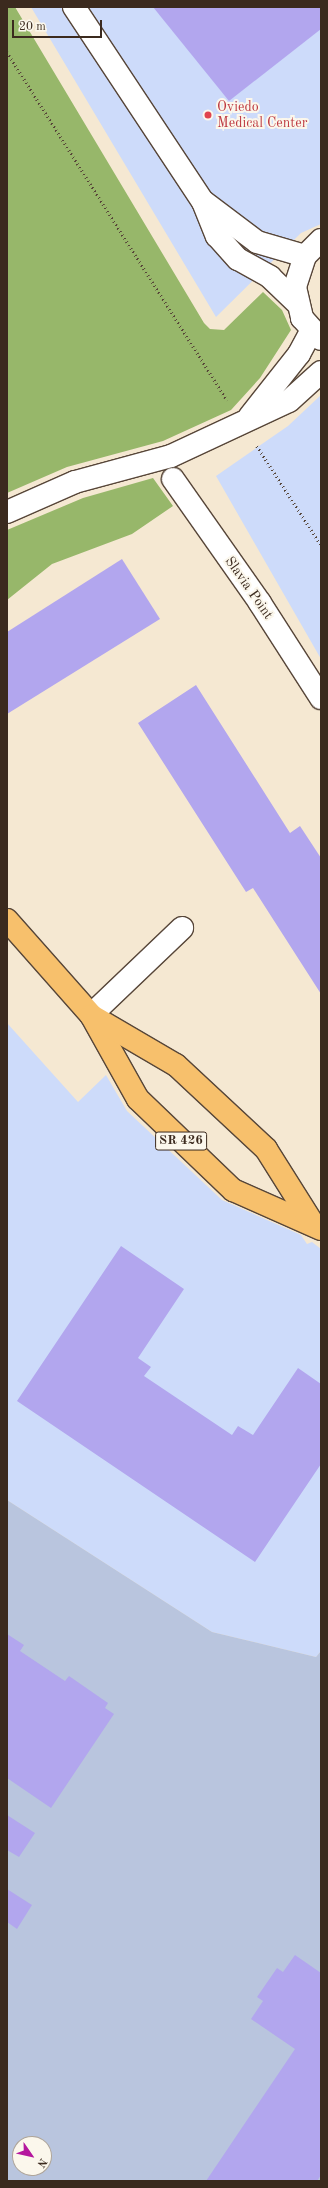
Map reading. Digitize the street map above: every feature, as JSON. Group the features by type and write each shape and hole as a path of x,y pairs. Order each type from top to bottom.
{"main road":[{"name":"SR 426","path":"7,920 91,1015 138,1100 233,1190 317,1226"},
{"name":"SR 426","path":"91,1015 176,1065 266,1149 317,1226"}],"street":[{"path":"74,7 203,202 217,236 238,258 270,277 297,303 316,335 242,424"},
{"path":"203,202 257,242 305,256"},
{"path":"297,303 295,286 305,256 321,240"},
{"path":"7,512 75,482 171,456 289,401 321,372"},
{"name":"Slavia Point","path":"173,479 260,604 321,698"},
{"path":"91,1015 182,928"}],"path":[{"path":"7,52 29,91 321,545"}],"shaded area":[{"name":"Oviedo Medical Center","path":"31,7 321,7 321,224 301,233 216,317"},
{"path":"321,395 321,659 216,476 288,426"},
{"path":"7,1023 78,1102 106,1075 127,1111 222,1200 301,1235 307,1244 312,1242 321,1249 321,1651 316,1657 212,1632 7,1500"},
{"path":"7,1500 212,1632 316,1657 321,1651 321,2181 7,2181"}],"green space":[{"path":"7,7 15,7 204,323 210,329 224,330 263,292 282,310 291,330 260,378 231,410 163,441 67,467 7,493"},
{"path":"153,478 173,506 132,534 52,564 7,600 7,530 83,498"}],"building":[{"path":"153,7 321,7 321,29 229,101"},
{"path":"122,559 160,619 7,714 7,632"},
{"path":"196,685 290,833 300,826 321,858 321,994 253,888 246,892 138,723"},
{"path":"121,1246 184,1289 138,1358 151,1367 144,1376 232,1435 238,1426 253,1435 298,1368 321,1384 321,1464 255,1562 17,1401"},
{"path":"7,1634 24,1645 20,1651 65,1681 69,1676 108,1703 105,1708 114,1714 51,1808 7,1778"},
{"path":"7,1815 35,1833 19,1857 7,1850"},
{"path":"7,1889 32,1905 17,1929 7,1922"},
{"path":"295,1955 321,1973 321,2175 317,2181 206,2181 295,2049 251,2019 263,2001 257,1997 277,1968 283,1972"}],"place":[{"name":"Oviedo Medical Center","path":"208,115"}]}
